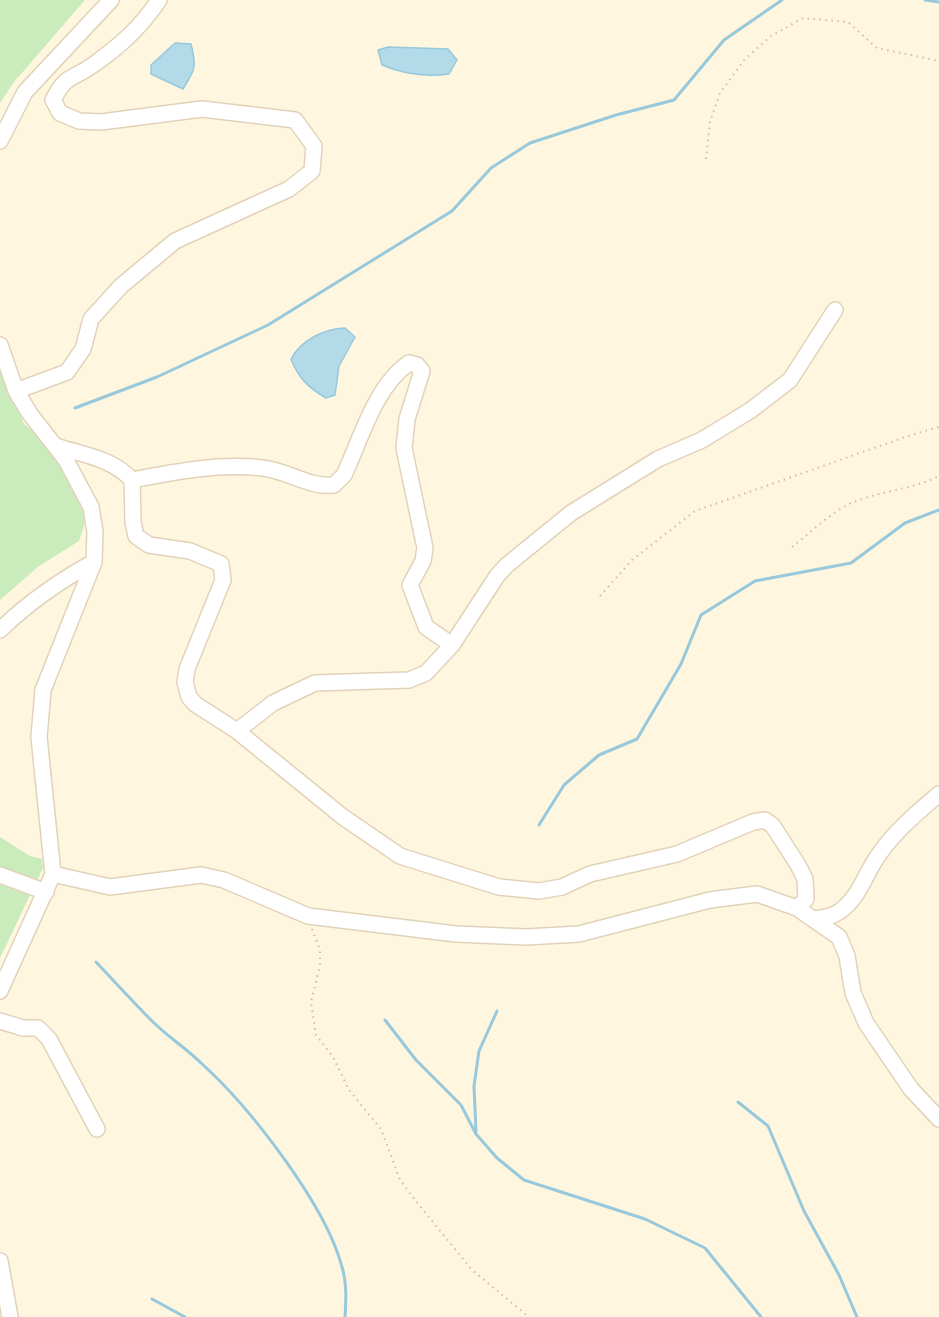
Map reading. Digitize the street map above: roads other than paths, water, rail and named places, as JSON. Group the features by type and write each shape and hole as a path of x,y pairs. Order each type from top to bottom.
{"street":[{"path":"0,141 25,92 111,0"},
{"path":"16,392 67,372 83,349 91,319 121,286 176,241 290,189 312,171 314,146 296,120 202,109 101,122 79,121 60,113 53,100 62,82 91,66 140,27 159,0"},
{"path":"237,731 273,703 315,683 409,680 426,673 452,645 497,576 507,565 572,513 658,459 702,440 751,410 790,380 835,310"},
{"path":"0,345 16,392 30,414 56,446 91,507 95,532 94,562 44,690 39,737 53,874 0,991"},
{"path":"132,480 229,466 264,468 323,486 334,485 344,474 382,393 399,370 409,363 417,365 422,371 407,419 404,448 425,548 423,561 411,585 426,627 452,645"},
{"path":"56,446 105,460 123,470 132,480 136,536 149,544 190,550 221,564 223,580 209,611 185,682 189,697 195,704 237,731 301,784 400,856 499,887 539,891 562,887 590,874 677,854 753,822 765,820 773,826 805,879 806,899 797,908"},
{"path":"0,630 21,610 63,578 94,562"},
{"path":"815,919 834,915 844,909 855,897 880,852 900,829 939,794"},
{"path":"0,874 46,892"},
{"path":"53,874 110,887 201,875 224,880 308,916 456,934 526,937 579,934 710,900 757,894 797,908 839,936 847,956 854,993 866,1023 911,1089 939,1119"},
{"path":"0,1021 23,1028 38,1028 49,1039 97,1129"},
{"path":"0,1262 10,1317"}],"water":[{"path":"175,43 191,44 194,58 192,72 183,89 151,74 151,65"},
{"path":"388,47 448,49 457,60 449,74 406,73 382,65 378,50"},
{"path":"345,328 355,337 339,366 335,395 326,398 305,382 291,359 307,341 321,333"}],"waterway":[{"path":"75,408 157,377 268,325 452,211 491,168 530,143 616,115 674,100 724,40 782,0"},
{"path":"925,0 939,2"},
{"path":"539,825 564,785 599,755 637,739 681,664 701,615 755,581 851,563 905,523 939,510"},
{"path":"96,962 153,1022 220,1082 241,1104 284,1158 320,1215 333,1242 345,1279 345,1317"},
{"path":"476,1131 474,1086 479,1051 497,1011"},
{"path":"385,1020 416,1060 461,1105 476,1134 497,1158 524,1180 645,1219 705,1248 761,1317"},
{"path":"738,1102 768,1126 804,1211 839,1275 857,1317"},
{"path":"152,1299 185,1317"}]}
